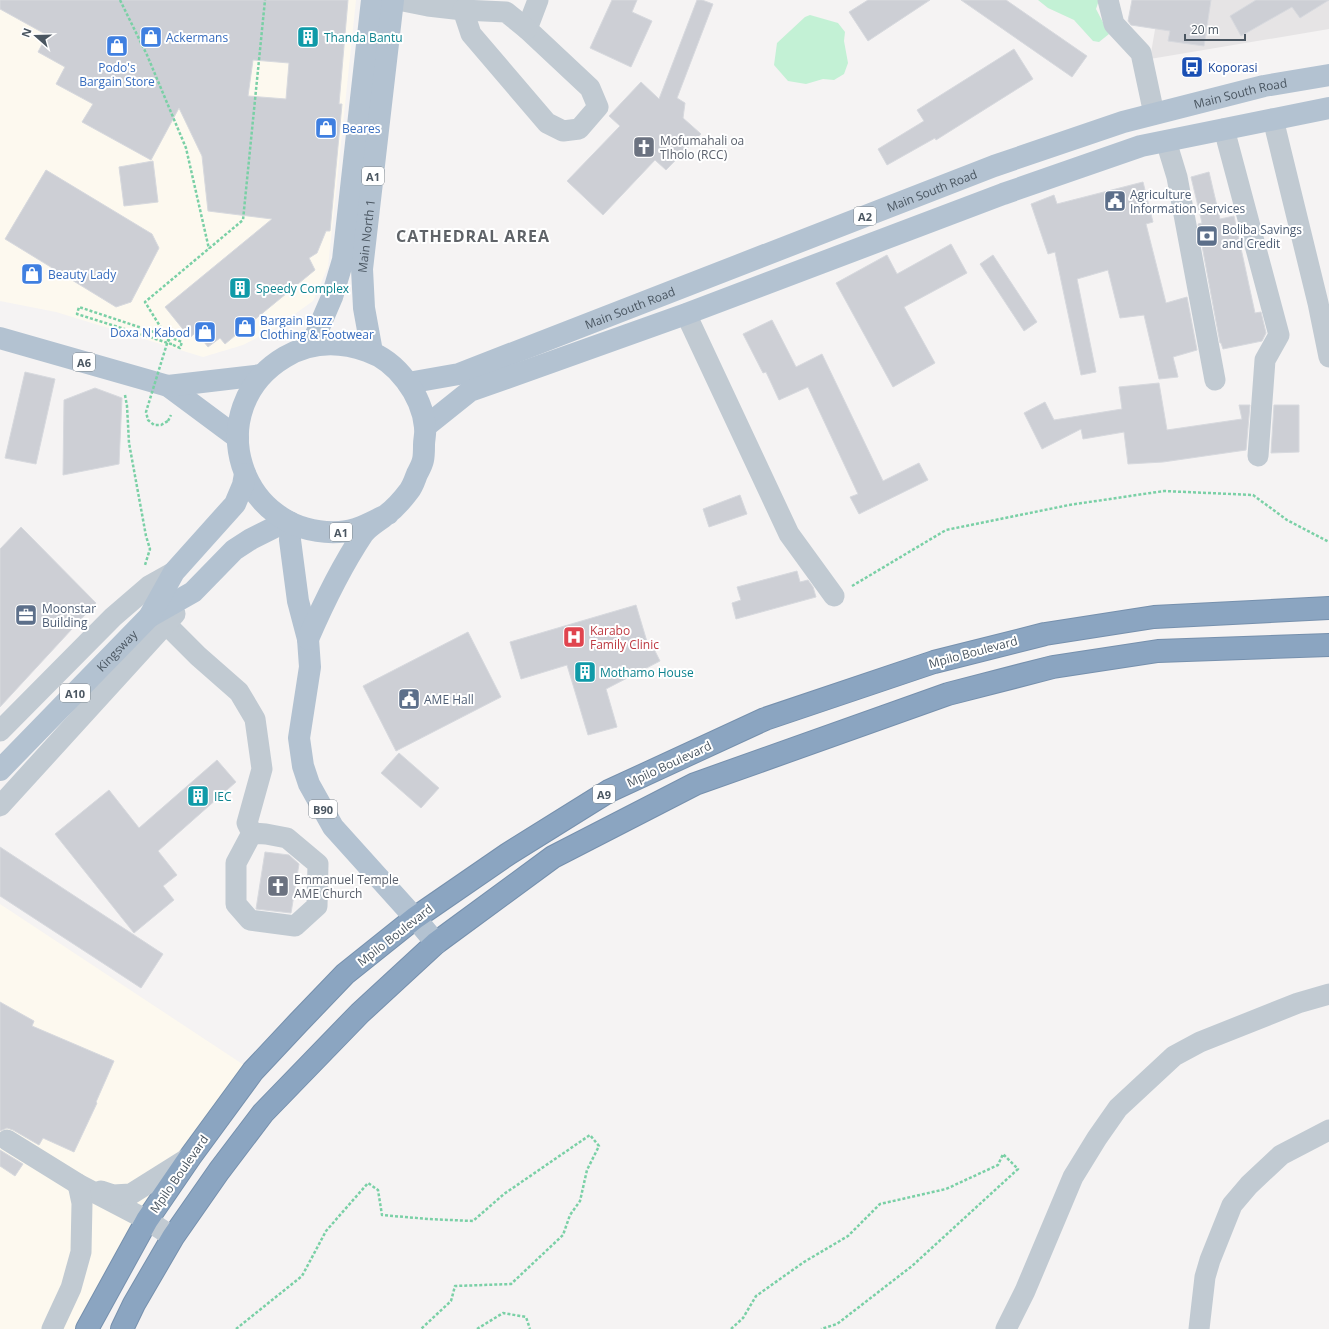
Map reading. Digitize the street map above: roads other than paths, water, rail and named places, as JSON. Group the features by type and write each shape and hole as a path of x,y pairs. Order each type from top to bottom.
{"highway":[{"name":"Mpilo Boulevard","path":"87,1329 147,1220 190,1157 253,1072 345,974 415,918 508,854 609,791 765,719 934,662 1044,634 1154,617 1329,608"},
{"path":"122,1329 134,1304 173,1237 219,1171 263,1112 360,1013 436,943 553,857 694,784 948,694 1053,667 1158,651 1329,645"}],"main road":[{"name":"Main North 1","path":"311,346 332,297 343,260 372,0"},
{"name":"Main North 1","path":"372,352 364,308 362,269 393,0"},
{"name":"Main South Road","path":"408,383 459,374 994,166 1123,122 1264,86 1329,75"},
{"name":"Main South Road","path":"425,426 470,391 686,314 1003,194 1141,146 1329,108"},
{"name":"A6","path":"0,338 159,392 238,438"},
{"name":"A1","path":"331,344 352,346 372,352 392,365 408,383 420,404 425,426 423,460 410,490 388,514 365,526 340,532 290,528 269,509 255,493 245,474 239,457 238,438 241,415 249,394 262,375 276,362 293,352 311,346 331,344"},
{"name":"A6","path":"159,392 262,375"},
{"name":"Kingsway","path":"158,620 174,572 235,504 243,485 245,474"},
{"name":"B90","path":"308,639 324,601 347,558 366,530 388,514"},
{"name":"B90","path":"290,528 298,601 308,639 310,667 299,738 302,758 309,784 333,828 436,943"},
{"name":"Kingsway","path":"0,770 158,620 193,592 234,550 251,539 290,528"}],"street":[{"path":"398,0 428,6 463,10 506,12 590,88 598,107 579,129 563,132 547,123 471,34 463,10"},
{"path":"526,29 538,0"},
{"path":"1108,0 1114,24 1141,53 1154,114"},
{"path":"1272,119 1324,302 1329,357"},
{"path":"1224,129 1279,334 1265,360 1258,456"},
{"path":"1166,141 1177,177 1215,380"},
{"path":"686,314 789,534 834,596"},
{"path":"0,730 113,617 149,586 174,572"},
{"path":"0,806 158,620 238,692 254,719 262,769 247,823 252,833"},
{"path":"252,833 287,838 318,864 317,906 295,926 250,920 236,904 236,863 252,833"},
{"path":"1006,1329 1025,1291 1073,1177 1097,1138 1118,1108 1174,1056 1200,1042 1277,1011 1329,994"},
{"path":"1199,1329 1205,1277 1210,1260 1232,1205 1249,1185 1281,1155 1329,1130"},
{"path":"7,1140 78,1184 147,1220 173,1237"},
{"path":"78,1184 113,1195 131,1194 190,1157"},
{"path":"52,1329 71,1288 81,1252 82,1203 78,1184"}],"place":[{"name":"Ackermans","path":"151,37"},
{"name":"Thanda Bantu","path":"308,37"},
{"name":"Podo's Bargain Store","path":"117,46"},
{"name":"Koporasi","path":"1192,67"},
{"name":"Beares","path":"326,128"},
{"name":"Mofumahali oa Tlholo (RCC)","path":"644,147"},
{"name":"Agriculture Information Services","path":"1115,201"},
{"name":"Boliba Savings and Credit","path":"1207,236"},
{"name":"Beauty Lady","path":"32,274"},
{"name":"Speedy Complex","path":"240,288"},
{"name":"Bargain Buzz Clothing & Footwear","path":"245,327"},
{"name":"Doxa N Kabod","path":"205,332"},
{"name":"Moonstar Building","path":"26,615"},
{"name":"Karabo Family Clinic","path":"574,637"},
{"name":"Mothamo House","path":"585,672"},
{"name":"AME Hall","path":"409,699"},
{"name":"IEC","path":"198,796"},
{"name":"Emmanuel Temple AME Church","path":"278,886"}],"district":[{"name":"CATHEDRAL AREA","path":"473,236"}]}
